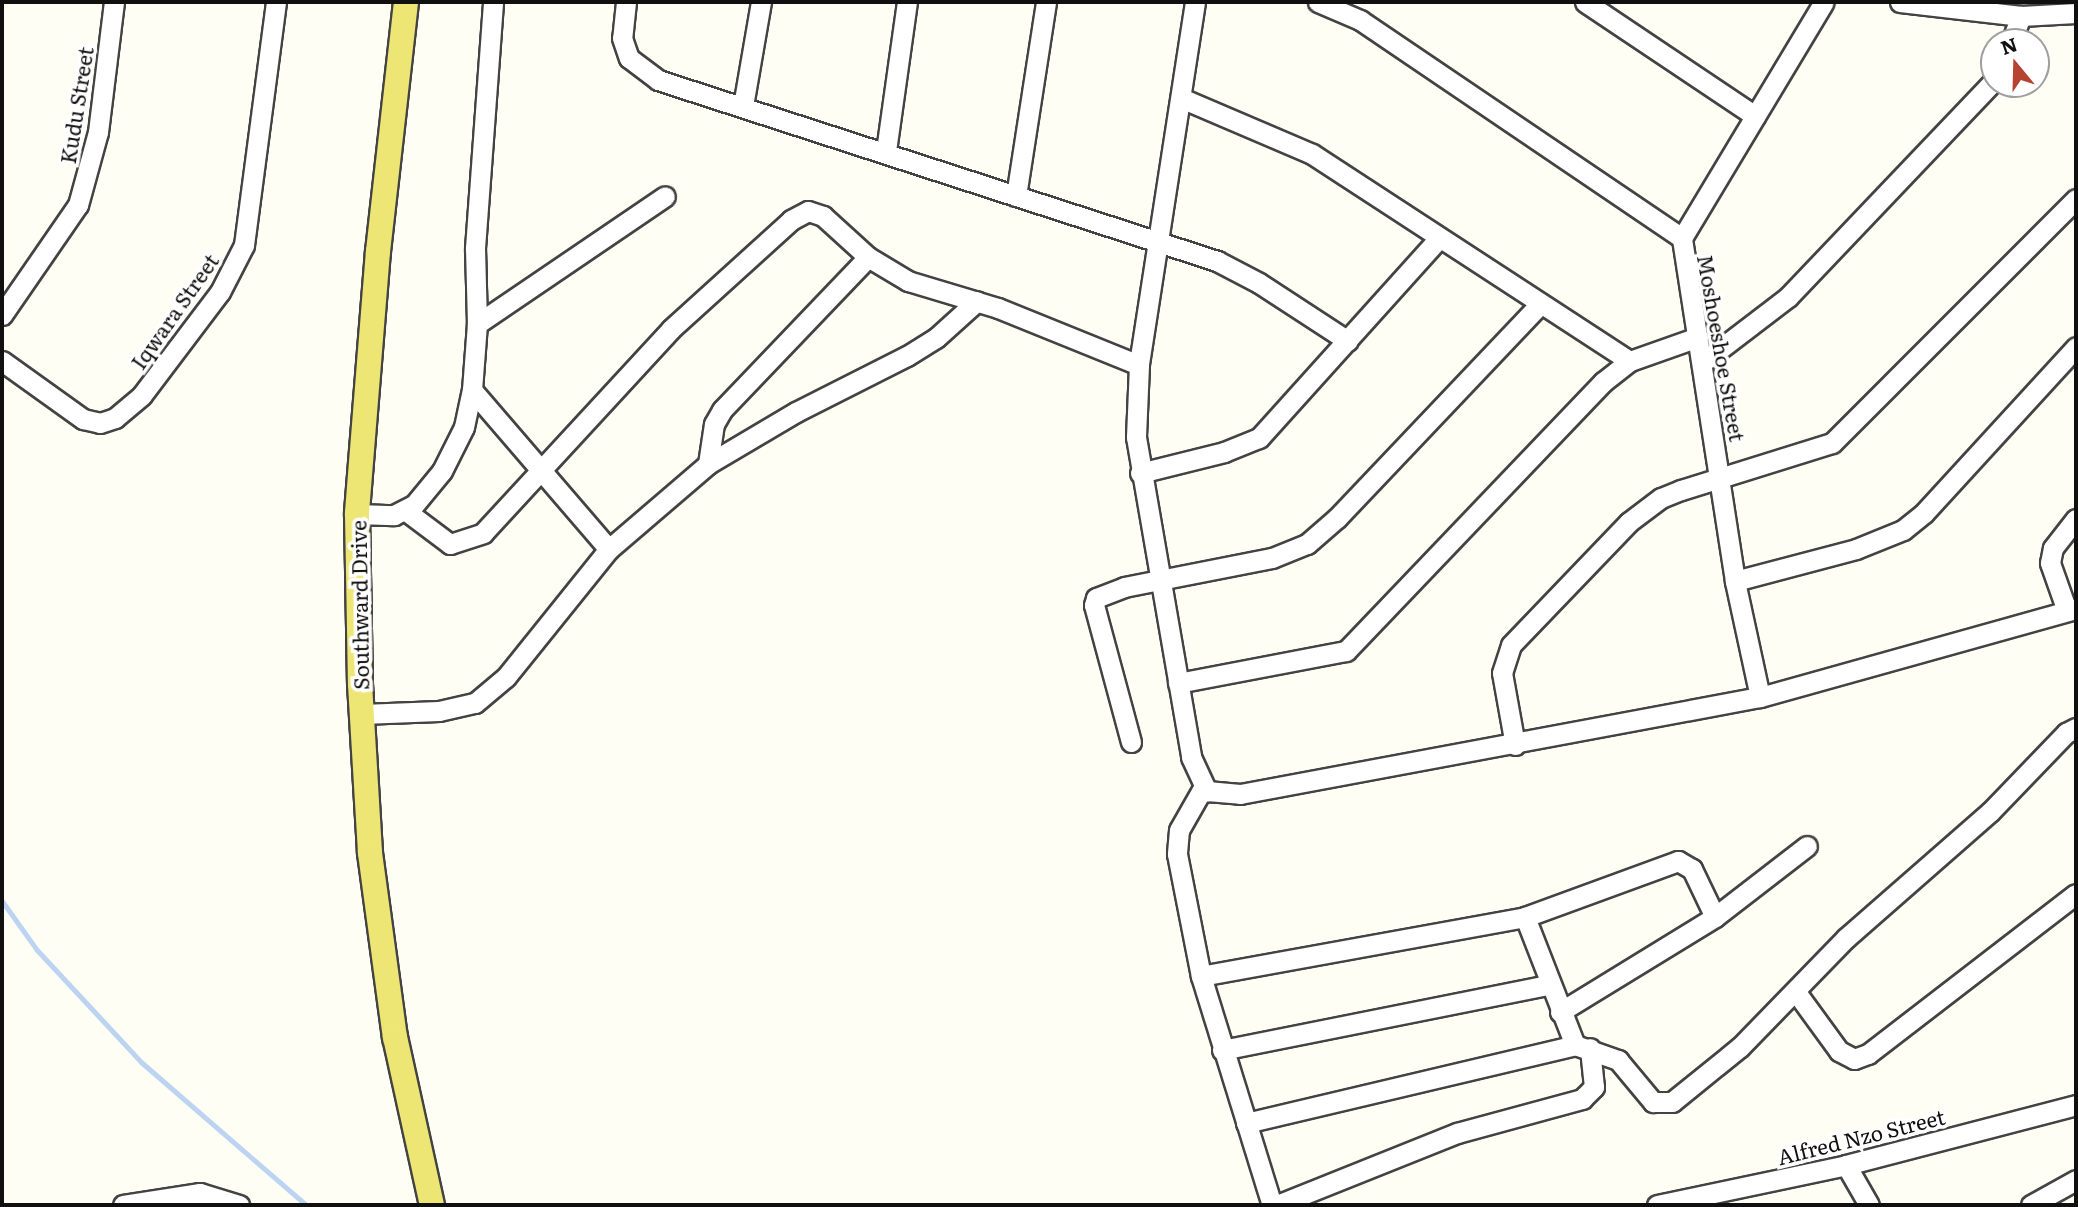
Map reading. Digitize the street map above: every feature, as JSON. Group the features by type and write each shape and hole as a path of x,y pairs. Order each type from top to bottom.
{"main road":[{"name":"Southward Drive","path":"407,2 377,250 357,514 362,714 370,853 395,1037 432,1205"}],"street":[{"name":"Kudu Street","path":"2,316 78,205 98,132 114,2"},
{"name":"Iqwara Street","path":"2,361 83,419 100,423 115,418 142,395 220,292 244,244 275,2"},
{"path":"406,511 442,471 464,427 472,390 477,324 475,248 493,2"},
{"path":"626,2 622,38 629,58 643,71 743,106 886,150 1238,271 1348,341"},
{"path":"743,106 761,2"},
{"path":"886,150 907,2"},
{"path":"1016,196 1046,2"},
{"path":"1195,2 1139,365 1136,437 1158,582 1191,757 1203,788 1218,794 1240,794 1515,745 1760,697 2072,610 2050,562 2053,548 2076,519"},
{"path":"1318,2 1369,26 1682,238"},
{"path":"1585,2 1755,116"},
{"name":"Moshoeshoe Street","path":"1760,697 1735,581 1722,478 1682,238 1824,2"},
{"path":"1900,2 2021,16 2076,13"},
{"path":"2016,28 2021,16"},
{"path":"1703,362 1788,297 1980,96"},
{"path":"1181,97 1312,154 1539,305 1630,361"},
{"path":"477,324 666,196"},
{"path":"1515,745 1502,673 1521,632 1644,509 1681,490 1832,443 2076,199"},
{"path":"357,514 406,511 438,538 461,543 493,525 671,329 799,214 808,211 823,216 868,257 932,291 977,301 1139,365"},
{"path":"1140,473 1233,450 1259,438 1439,238"},
{"path":"708,464 715,424 722,410 868,257"},
{"path":"362,714 439,711 475,703 506,677 608,549 708,464 796,412 907,356 936,338 977,301"},
{"path":"1131,741 1094,605 1105,592 1272,558 1307,544 1337,518 1539,305"},
{"path":"1178,683 1346,651 1603,382 1630,361 1698,337"},
{"path":"1735,581 1869,545 1903,530 1924,513 2076,346"},
{"path":"472,390 608,549"},
{"path":"1246,1123 1582,1047 1618,1060 1648,1097 1665,1105 1740,1047 1846,938 1990,812 2066,733 2076,728"},
{"path":"1203,788 1176,841 1201,976 1222,1050 1275,1205 1457,1133 1582,1098 1594,1087 1582,1047 1560,1012 1548,985 1525,917"},
{"path":"1560,1012 1715,917 1807,846"},
{"path":"1201,976 1525,917 1684,861 1715,917"},
{"path":"1796,992 1839,1052 1854,1059 1868,1054 2076,894"},
{"path":"1222,1050 1548,985"},
{"name":"Alfred Nzo Street","path":"1667,1204 1846,1166 2076,1105"},
{"path":"1846,1166 1870,1205"},
{"path":"2031,1205 2076,1180"},
{"path":"127,1205 200,1193 239,1205"}],"waterway":[{"path":"2,901 37,950 141,1062 306,1205"}]}
